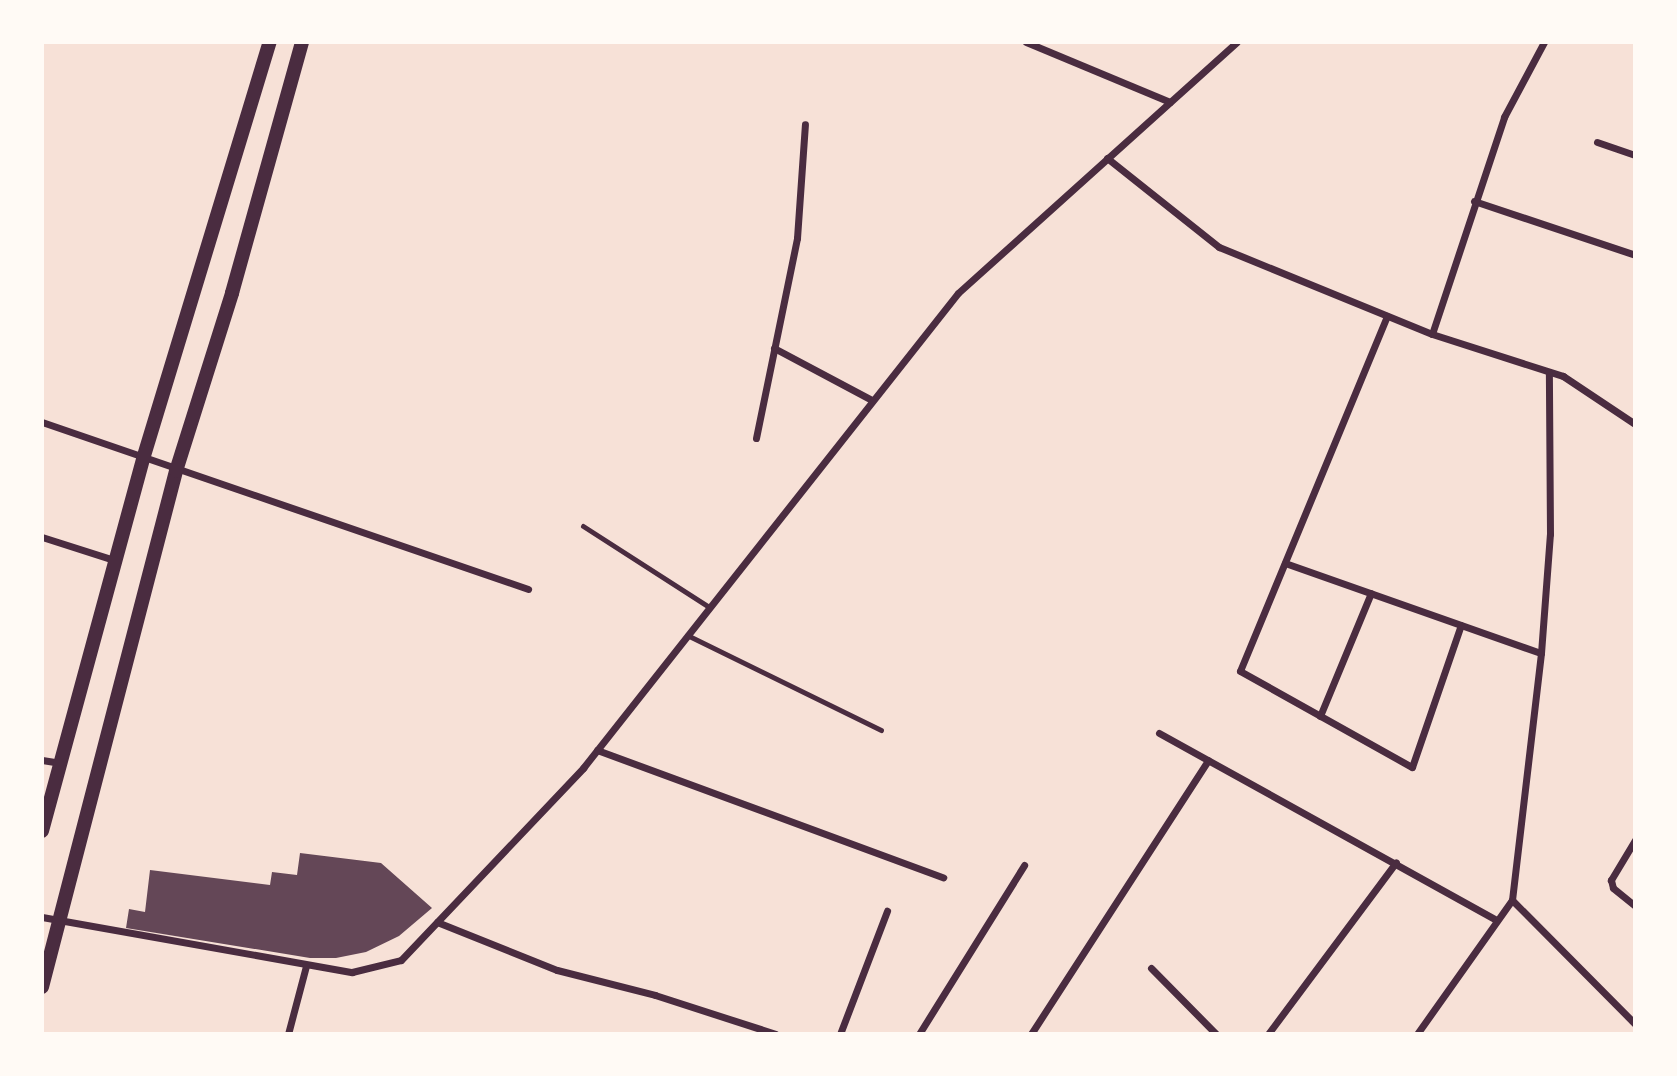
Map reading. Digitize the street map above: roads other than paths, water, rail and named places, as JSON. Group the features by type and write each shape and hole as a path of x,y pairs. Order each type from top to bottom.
{"main road":[{"path":"42,831 143,459 270,42"},
{"path":"42,987 176,471 232,293 302,42"}],"street":[{"path":"1026,42 1170,102"},
{"path":"42,917 306,966 352,972 377,969 401,960 597,750 958,292 1237,42"},
{"path":"1432,334 1504,117 1544,42"},
{"path":"756,439 797,237 805,124"},
{"path":"1597,142 1635,155"},
{"path":"1107,158 1219,247 1432,334 1549,372 1635,425"},
{"path":"1474,201 1635,255"},
{"path":"1387,316 1240,671 1412,767 1461,625"},
{"path":"775,348 872,400"},
{"path":"1417,1034 1512,900 1541,653 1550,534 1549,372"},
{"path":"42,422 176,471 528,589"},
{"path":"42,537 114,560"},
{"path":"1285,563 1541,653"},
{"path":"1320,716 1371,593"},
{"path":"1158,733 1497,920"},
{"path":"597,750 943,877"},
{"path":"42,760 61,763"},
{"path":"1031,1034 1208,760"},
{"path":"1635,840 1611,880 1613,888 1635,906"},
{"path":"1268,1034 1395,862"},
{"path":"919,1034 1024,865"},
{"path":"1512,900 1635,1024"},
{"path":"840,1034 887,911"},
{"path":"438,922 557,970 655,995 776,1034"},
{"path":"288,1034 306,966"},
{"path":"1151,968 1216,1034"}],"lane":[{"path":"583,526 709,607"},
{"path":"687,635 881,730"}]}
